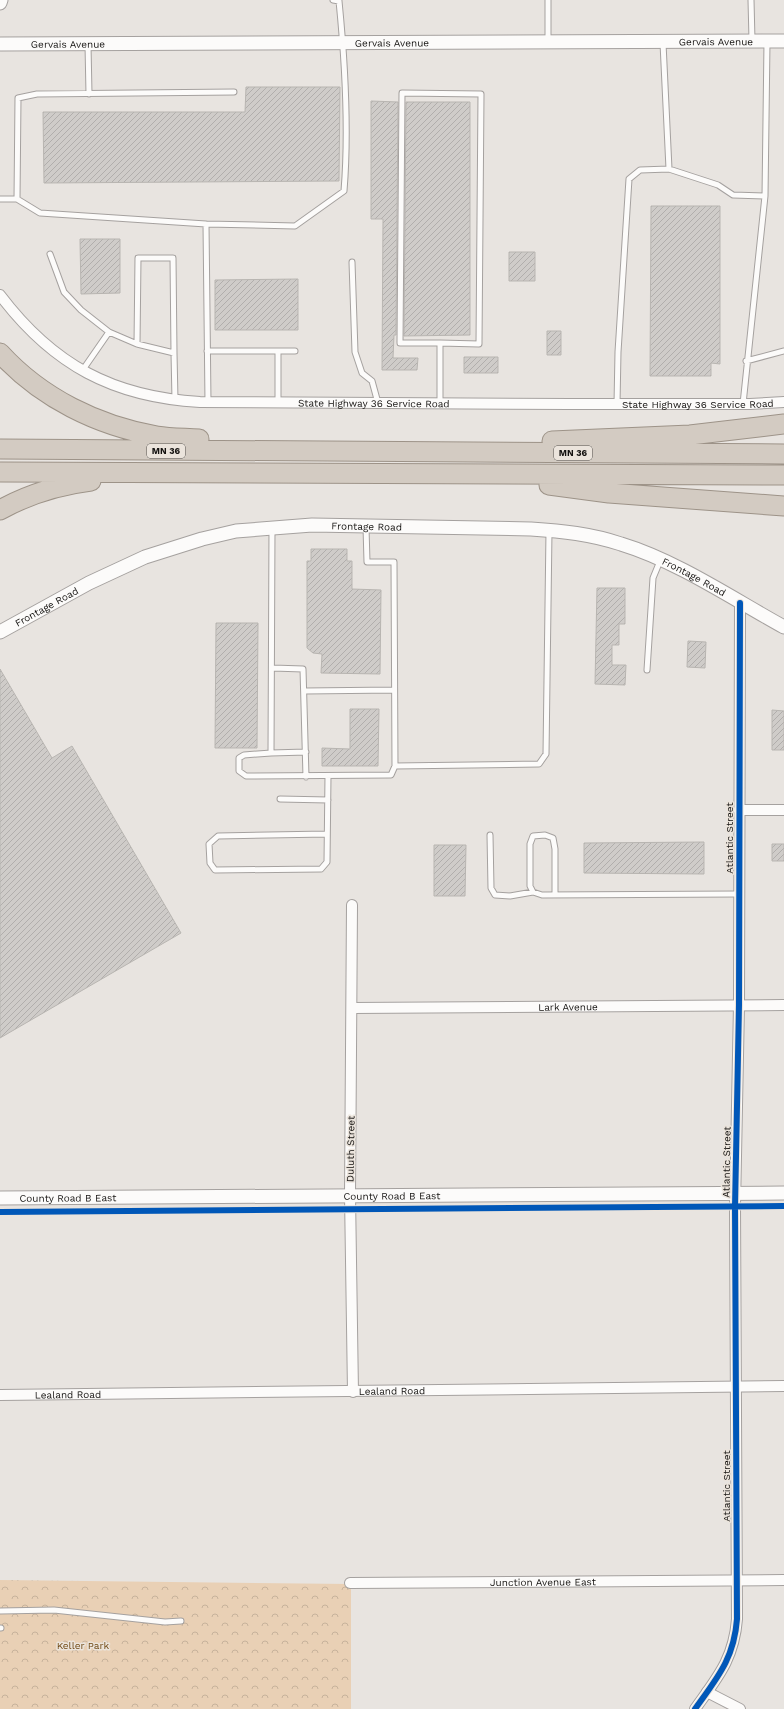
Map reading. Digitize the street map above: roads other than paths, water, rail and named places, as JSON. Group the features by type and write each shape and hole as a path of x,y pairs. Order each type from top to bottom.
{"highway":[{"path":"0,353 31,382 54,398 109,424 159,436 332,452"},
{"path":"363,452 519,442 690,434 784,424"},
{"name":"MN 36","path":"0,449 784,454"},
{"name":"MN 36","path":"0,472 784,475"},
{"path":"0,510 34,492 58,486 187,472"},
{"path":"468,474 609,492 784,506"}],"street":[{"name":"Gervais Avenue","path":"0,44 784,41"},
{"name":"State Highway 36 Service Road","path":"0,295 15,315 33,334 52,350 82,371 112,385 137,393 175,400 208,402 617,404 743,404 784,402"},
{"name":"Frontage Road","path":"0,632 89,583 145,557 202,539 236,531 312,525 549,530 564,531 603,539 622,544 661,560 784,627"},
{"name":"Atlantic Street","path":"694,1709 724,1667 731,1653 736,1636 737,1580 735,1387 739,1005 740,603"},
{"path":"739,810 784,810"},
{"name":"Duluth Street","path":"352,905 350,1195 353,1392"},
{"name":"Lark Avenue","path":"352,1008 784,1005"},
{"name":"County Road B East","path":"0,1198 784,1192"},
{"name":"Lealand Road","path":"0,1395 784,1386"},
{"name":"Junction Avenue East","path":"350,1583 784,1580"},
{"path":"707,1692 740,1709"}],"lane":[{"path":"0,198 17,198 40,213 206,224 295,226 344,191 346,169 343,43 339,1 333,0"},
{"path":"548,0 548,42"},
{"path":"751,0 752,41"},
{"path":"743,404 746,361 765,196 768,41"},
{"path":"663,42 669,169"},
{"path":"88,44 89,94"},
{"path":"17,198 18,98 37,94 234,92"},
{"path":"402,93 481,94 479,344 440,343 400,343 402,93"},
{"path":"617,404 618,352 629,179 640,170 669,169 718,185 733,195 765,196"},
{"path":"206,224 208,402"},
{"path":"50,254 64,292 81,310 109,332 137,344 174,353"},
{"path":"137,344 138,258 173,258 175,400"},
{"path":"352,262 355,352 362,373 372,381 378,403"},
{"path":"82,371 109,332"},
{"path":"440,343 440,403"},
{"path":"207,351 295,350"},
{"path":"278,351 278,402"},
{"path":"746,361 784,351"},
{"path":"306,752 244,755 239,758 239,771 246,776 306,777 392,775 395,766 394,562 366,562 366,526"},
{"path":"271,753 273,668 272,527"},
{"path":"395,766 539,764 543,759 546,754 549,530"},
{"path":"647,670 653,578 661,560"},
{"path":"273,668 304,669 306,777"},
{"path":"305,691 394,690"},
{"path":"327,834 218,836 209,844 210,863 215,870 321,869 327,862 328,776"},
{"path":"280,799 328,800"},
{"path":"533,892 530,886 530,844 533,836 545,834 553,838 555,849 555,894"},
{"path":"490,835 491,888 495,895 510,896 533,892 542,895 739,894"},
{"path":"0,1611 54,1610 165,1622 181,1621"}],"park label":[{"name":"Keller Park","path":"83,1645"}]}
